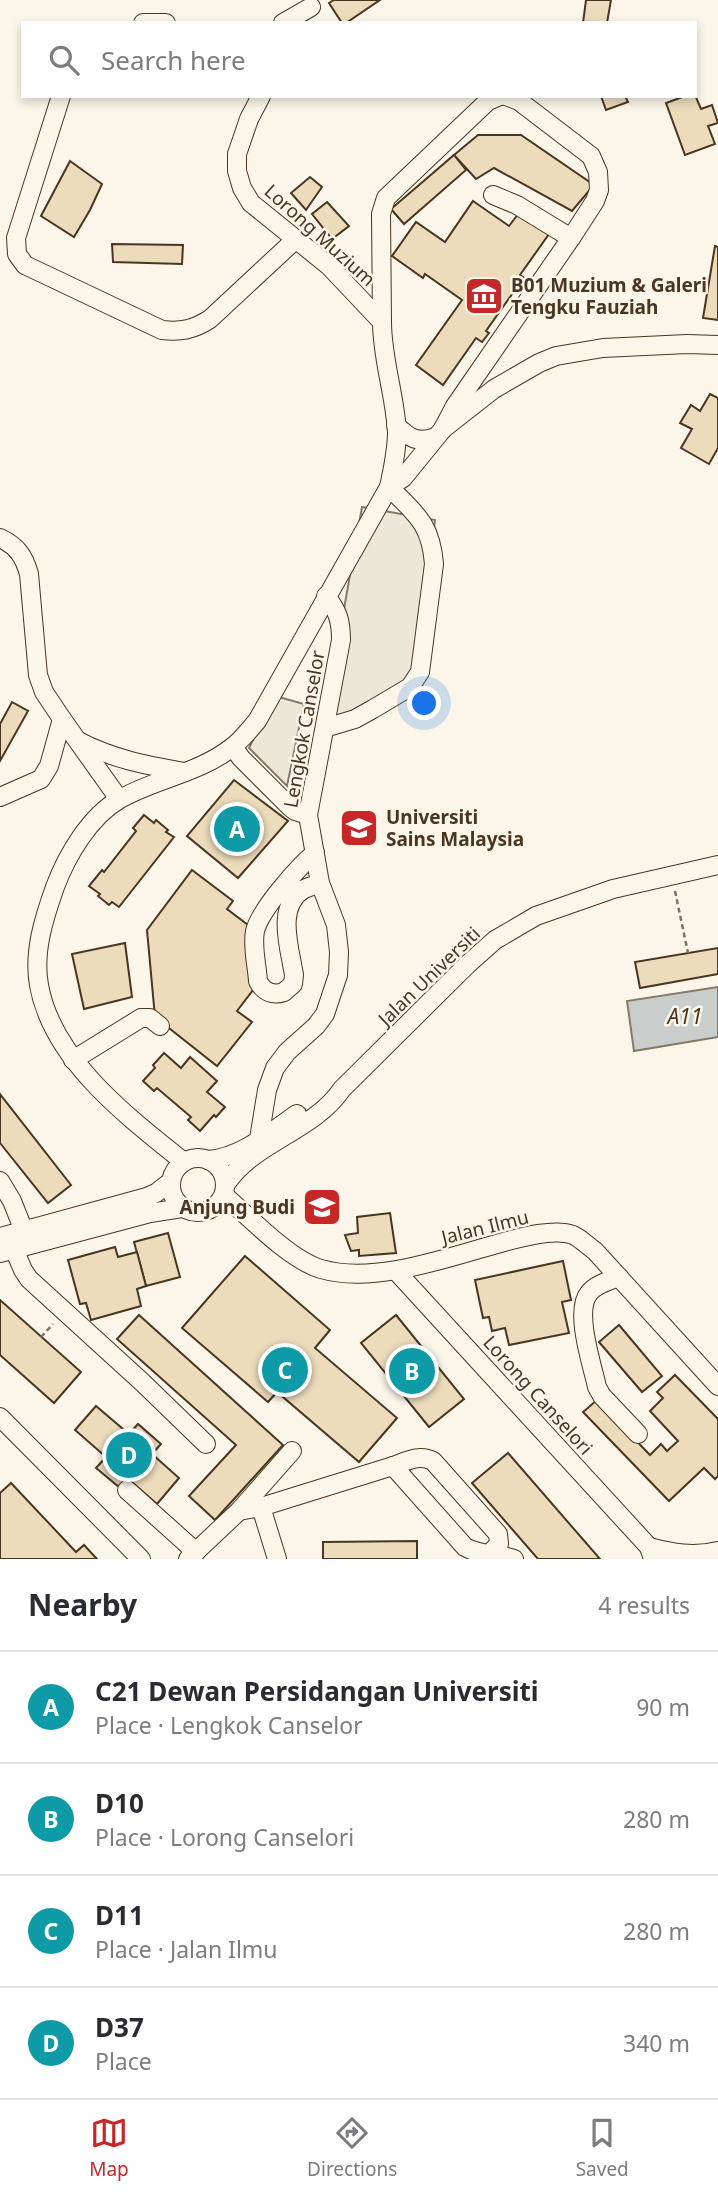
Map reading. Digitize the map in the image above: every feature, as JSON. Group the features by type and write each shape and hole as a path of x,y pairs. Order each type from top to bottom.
{"street":[{"path":"287,21 310,10"},
{"path":"60,98 16,238 17,254 25,265 162,330 178,332 197,327 210,319 296,239"},
{"name":"Lorong Muzium","path":"260,98 237,153 237,170 242,188 251,203 329,266 382,322"},
{"path":"184,1162 118,1108 73,1060 46,1012 38,983 38,949 45,915 61,873 81,838 98,818 120,799 216,758 233,747 257,721 389,487 395,460 396,425 382,343 382,214 386,198 488,101 495,98"},
{"path":"389,487 403,478 440,433 455,406 571,238 599,190 596,164 583,148 511,98"},
{"path":"493,195 517,205 571,238"},
{"path":"396,425 414,439 424,441 440,433 494,389 538,363 556,356 603,348 718,345"},
{"path":"325,728 355,719 410,687 419,672 434,564 433,548 423,522 389,487"},
{"path":"0,538 20,552 26,563 38,676 44,692 91,762 120,799"},
{"name":"Lengkok Canselor","path":"259,1139 267,1090 275,1068 325,1014 338,975 336,925 320,883 308,815 341,640 338,612 326,596"},
{"path":"0,797 41,779 50,766 62,719"},
{"path":"78,741 124,760 184,772"},
{"path":"233,747 290,807 308,815"},
{"path":"315,853 303,863 260,919 254,939 258,981 264,990 280,993 290,987 294,975 286,917 298,895 320,883"},
{"name":"Jalan Universiti","path":"225,1189 239,1166 333,1103 342,1089 495,940 536,916 613,889 718,865"},
{"path":"260,919 286,917"},
{"path":"73,1060 141,1018 150,1018 160,1026"},
{"name":"Jalan Universiti","path":"208,1160 234,1154 329,1091 342,1089"},
{"path":"200,1158 208,1160 217,1165 223,1174 225,1189 219,1203 212,1210 196,1213 182,1208 175,1201 170,1182 173,1174 184,1162 200,1158"},
{"path":"0,1181 12,1201 24,1231"},
{"path":"5,1247 24,1231 147,1197 170,1182"},
{"name":"Jalan Ilmu","path":"225,1189 256,1224 302,1261 322,1269 355,1273 396,1271 521,1238 548,1233 572,1235 595,1251 718,1386"},
{"path":"5,1247 182,1208"},
{"name":"Jalan Ilmu","path":"212,1210 256,1224"},
{"path":"5,1247 29,1279 206,1444"},
{"name":"Lorong Canselori","path":"396,1271 651,1553 700,1555 718,1551"},
{"path":"619,1277 590,1291 585,1298 583,1319 597,1387 602,1396 638,1434"},
{"path":"0,1417 141,1559"},
{"path":"127,1490 192,1555 239,1511 292,1451"},
{"path":"239,1511 261,1507 425,1457 433,1461 498,1534 499,1544 489,1554"},
{"path":"393,1466 465,1547 480,1554 514,1559"},
{"path":"261,1507 277,1559"}],"path":[{"path":"671,876 688,953"},
{"path":"41,1337 54,1322"}],"shaded area":[{"path":"362,507 435,520 415,691 324,722"},
{"path":"275,696 304,704 287,786 249,748"}],"water":[{"name":"A11","path":"718,987 718,1037 634,1051 627,1001"}],"building":[{"path":"334,0 380,0 349,21 341,21 329,3"},
{"path":"586,0 611,0 607,21 583,21"},
{"path":"602,98 626,98 628,102 606,110"},
{"path":"680,98 696,98 701,109 712,105 718,123 708,126 715,144 685,155 666,103"},
{"path":"478,135 521,135 594,185 572,211 494,168 476,179 454,155"},
{"path":"454,155 466,170 404,224 391,209"},
{"path":"70,161 102,184 74,237 41,216"},
{"path":"310,177 322,187 306,210 291,193"},
{"name":"B01 Muzium & Galeri Tengku Fauziah","path":"473,201 509,226 519,213 549,234 520,275 526,279 518,292 515,290 486,331 489,333 482,342 476,338 443,385 416,365 462,300 425,274 423,278 392,256 416,222 445,242"},
{"path":"327,202 349,226 332,239 312,214"},
{"path":"112,244 183,245 182,264 113,262"},
{"path":"715,246 718,247 718,320 703,318"},
{"path":"710,394 718,398 718,448 709,464 681,448 692,429 680,423 691,405 700,411"},
{"path":"12,702 28,711 0,761 0,724"},
{"path":"234,780 288,821 238,878 187,836"},
{"path":"144,815 154,823 156,820 174,837 119,907 112,902 109,905 89,886 102,870 104,872 136,831 133,828"},
{"path":"192,870 233,901 227,909 248,925 256,986 237,1011 252,1022 217,1066 155,1017 147,930"},
{"path":"125,943 132,997 84,1009 72,954"},
{"path":"718,948 718,974 640,988 635,962"},
{"path":"164,1053 181,1068 190,1057 217,1081 207,1092 225,1107 200,1131 188,1120 191,1117 157,1088 154,1091 143,1081"},
{"path":"0,1094 71,1185 48,1203 0,1143"},
{"path":"390,1213 396,1253 359,1256 359,1250 351,1251 345,1235 358,1233 357,1217"},
{"path":"168,1233 180,1277 146,1286 134,1242"},
{"path":"115,1247 118,1257 137,1252 146,1286 137,1289 141,1306 91,1320 86,1303 80,1304 68,1260"},
{"path":"245,1256 330,1330 315,1348 397,1418 359,1462 277,1392 268,1402 182,1328"},
{"path":"563,1261 571,1300 562,1302 569,1333 509,1345 505,1328 492,1331 489,1317 483,1318 475,1280"},
{"path":"0,1300 81,1372 54,1403 0,1355"},
{"path":"139,1315 283,1445 215,1520 189,1496 236,1445 117,1339"},
{"path":"396,1315 464,1399 429,1427 361,1343"},
{"path":"619,1325 662,1376 642,1392 599,1342"},
{"path":"675,1375 718,1419 718,1476 715,1479 704,1468 669,1501 583,1412 597,1400 650,1455 661,1444 667,1451 678,1441 650,1411 663,1398 657,1392"},
{"path":"96,1406 129,1434 138,1424 161,1444 152,1454 179,1478 157,1504 127,1478 119,1487 96,1468 106,1457 75,1430"},
{"path":"508,1453 600,1559 538,1559 472,1483"},
{"path":"11,1483 76,1552 84,1545 97,1559 0,1559 0,1493"},
{"path":"417,1541 417,1559 323,1559 323,1542"}],"place":[{"name":"B01 Muzium & Galeri Tengku Fauziah","path":"484,296"},
{"name":"Universiti Sains Malaysia","path":"359,828"},
{"name":"C21 Dewan Persidangan Universiti","path":"237,829"},
{"name":"Anjung Budi","path":"322,1207"},
{"name":"D11","path":"285,1370"},
{"name":"D10","path":"412,1371"},
{"name":"D37","path":"129,1455"}]}
